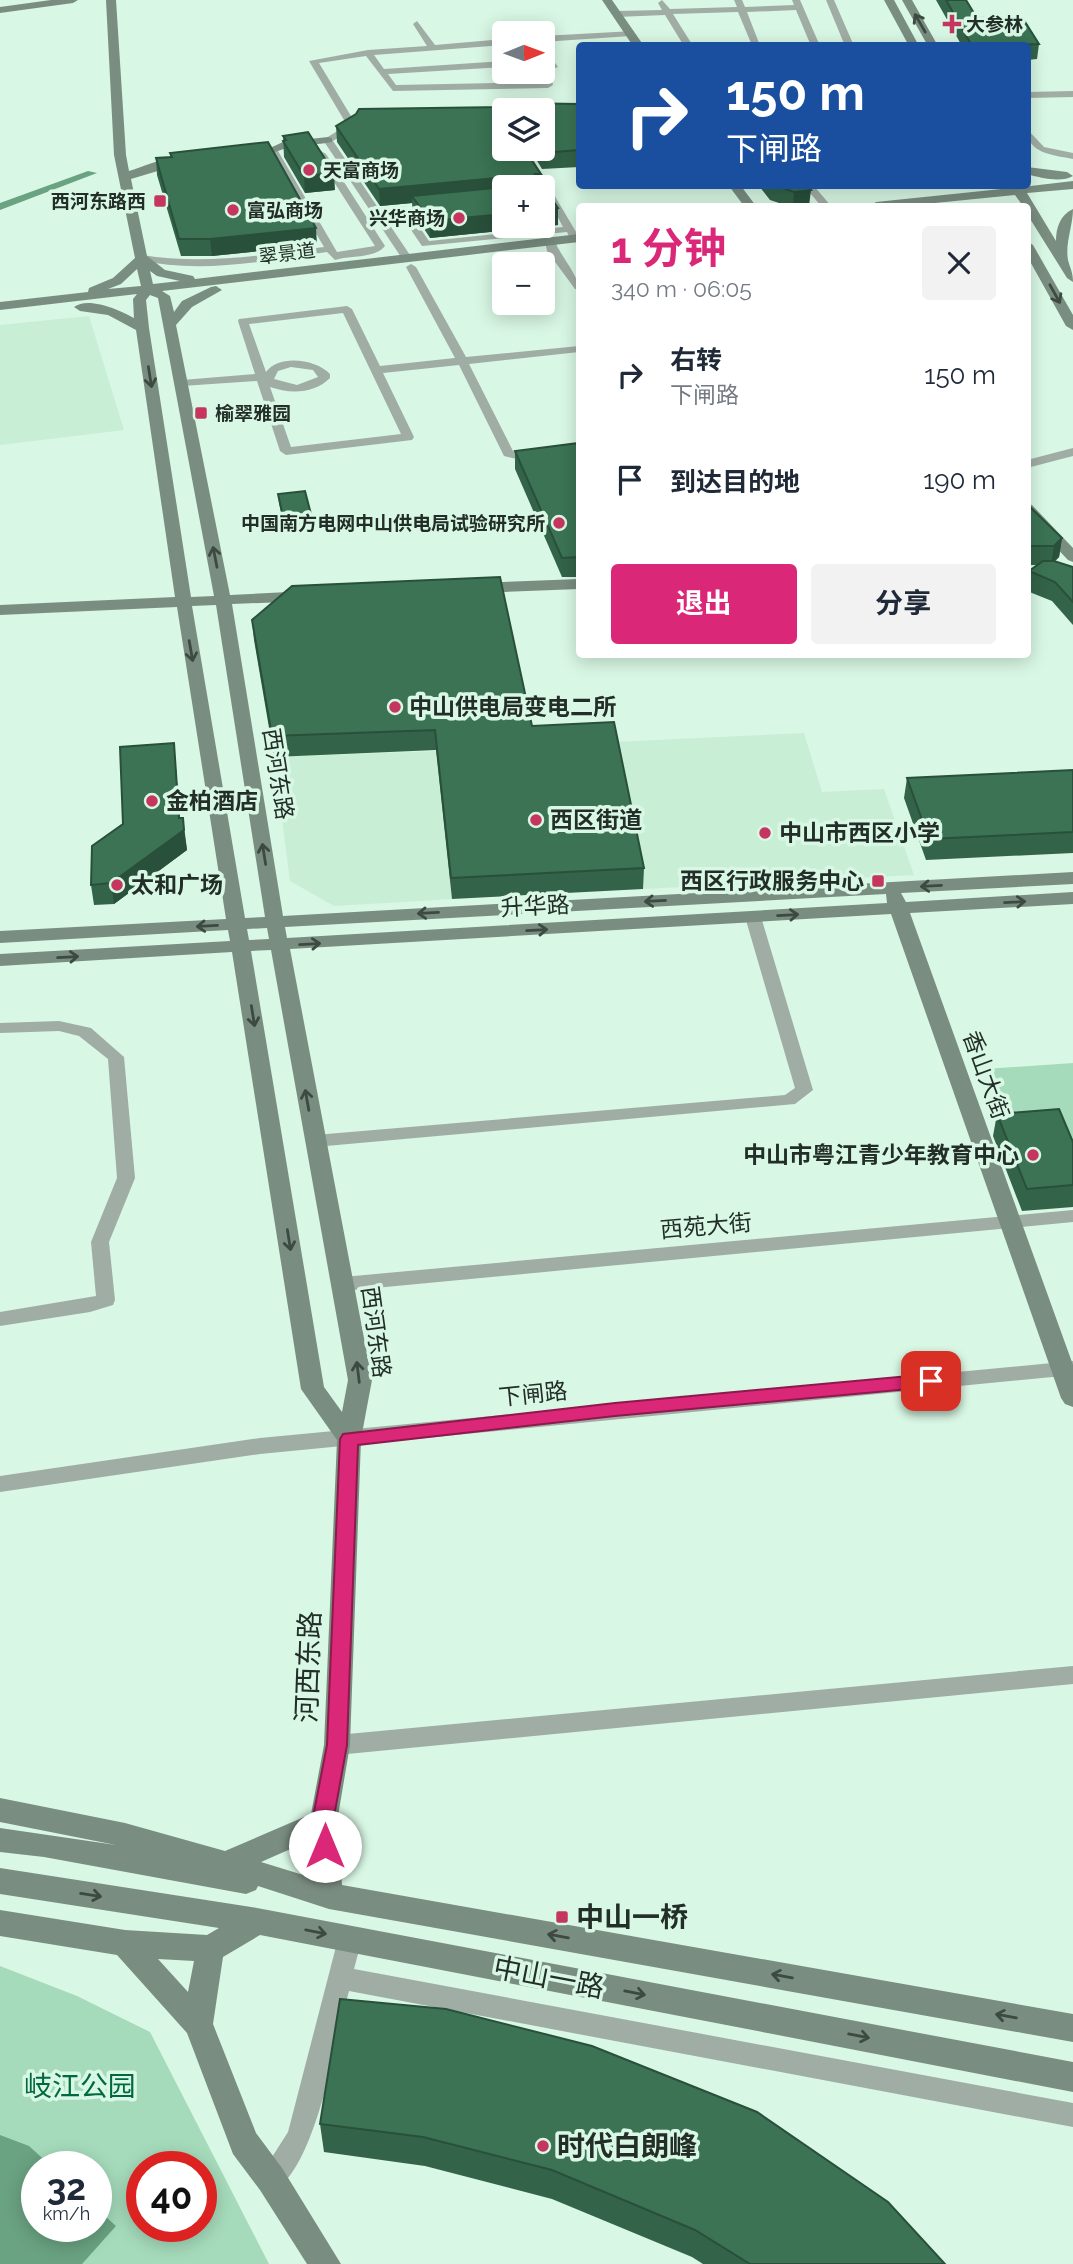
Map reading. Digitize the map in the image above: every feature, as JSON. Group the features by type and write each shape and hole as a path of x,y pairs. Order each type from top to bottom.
{"street":[{"path":"0,10 74,0"},
{"path":"111,0 120,155 127,176 142,258 142,328 183,602 313,1389 349,1439"},
{"path":"607,0 637,42"},
{"path":"661,0 686,42"},
{"path":"830,0 848,42"},
{"path":"889,0 912,42"},
{"path":"907,0 931,42"},
{"path":"617,14 740,4 798,4 814,42"},
{"path":"740,4 755,42"},
{"path":"417,24 432,47"},
{"path":"555,38 631,33"},
{"path":"236,155 273,151 283,145 328,140 352,126 313,61 323,57 368,52 492,43"},
{"path":"368,52 393,88 548,84"},
{"path":"382,72 492,65"},
{"path":"1031,95 1073,94"},
{"path":"347,119 360,118"},
{"path":"1031,137 1041,149 1073,156"},
{"path":"328,140 409,263 463,362 508,453 532,460 576,454"},
{"path":"142,258 172,265 335,257 376,250 380,246 314,142"},
{"path":"273,151 335,257"},
{"path":"127,176 162,164 199,160"},
{"path":"1031,171 1073,177"},
{"path":"978,203 1020,192 1073,185"},
{"path":"812,189 823,203"},
{"path":"880,203 928,194 939,189"},
{"path":"1020,192 1073,195"},
{"path":"917,203 999,197"},
{"path":"375,211 414,207"},
{"path":"401,208 426,244 576,238"},
{"path":"555,208 576,238"},
{"path":"1031,209 1073,278"},
{"path":"1063,260 1062,228 1073,213"},
{"name":"翠景道","path":"0,314 65,303 551,246 576,238"},
{"path":"551,246 576,283"},
{"name":"翠景道","path":"164,296 335,257 409,263"},
{"path":"142,258 161,273 216,286"},
{"path":"65,303 117,281 142,258"},
{"path":"1032,259 1073,326"},
{"path":"170,324 187,304 216,286"},
{"path":"144,294 164,296"},
{"name":"西河东路","path":"164,296 223,600 275,922 360,1380 349,1439"},
{"path":"65,303 120,313 142,328"},
{"name":"翠景道","path":"0,306 65,303"},
{"path":"347,309 376,370 408,437 286,451 265,377 243,321 347,309"},
{"path":"376,370 576,349"},
{"path":"182,383 265,377"},
{"path":"1031,463 1073,452"},
{"path":"1031,512 1073,556"},
{"path":"460,589 576,584"},
{"path":"0,610 321,595"},
{"name":"升华路","path":"0,937 1073,878"},
{"name":"香山大街","path":"891,888 1010,1222 1068,1368 1073,1398"},
{"path":"315,1141 789,1100 804,1090 747,896"},
{"name":"升华路","path":"0,960 280,946 1073,898"},
{"path":"0,1028 59,1026 85,1032 116,1057 126,1178 100,1242 106,1300 90,1306 0,1319"},
{"name":"西苑大街","path":"343,1284 1073,1216"},
{"name":"下闸路","path":"0,1484 260,1446 1068,1368"},
{"name":"河西东路","path":"329,1896 323,1822 337,1745 349,1439"},
{"path":"337,1745 1073,1675"},
{"path":"0,1810 56,1818 229,1863 329,1896"},
{"path":"194,1871 229,1863 323,1822"},
{"name":"中山一路","path":"0,1840 194,1871 1073,2028"},
{"name":"中山一路","path":"12,1883 257,1921 1073,2077"},
{"path":"0,1923 125,1943 209,1949 257,1921"},
{"path":"271,2179 299,2138 350,1939"},
{"path":"125,1943 198,2024 244,2143 271,2179 325,2264"},
{"path":"198,2024 209,1949"},
{"path":"340,1978 1073,2115"}],"shaded area":[{"path":"89,316 124,430 0,445 0,325"},
{"name":"中山市西区小学","path":"804,733 822,792 884,789 914,875 643,889 613,742"},
{"path":"436,751 452,899 334,906 290,881 274,757"},
{"path":"0,2135 29,2146 34,2151 21,2151 21,2242 102,2242 82,2264 0,2264"}],"green space":[{"path":"1073,1063 1073,1154 1008,1130 985,1069"},
{"name":"岐江公园","path":"0,1966 77,1996 150,2032 211,2151 126,2151 126,2242 217,2242 217,2163 269,2264 0,2264"}],"building":[{"path":"946,0 966,0 977,18 1022,17 1039,44 1031,44 1031,42 970,42"},
{"path":"555,104 576,104 576,150 555,152"},
{"path":"492,107 492,161 532,161 541,174 492,175 492,178 379,189 336,126 356,114 359,109"},
{"path":"308,132 334,173 304,176 283,141 286,140 283,136"},
{"name":"富弘商场","path":"268,142 316,228 210,239 179,239 156,158 172,157 170,153"},
{"path":"492,188 492,215 430,221 412,196"},
{"path":"786,189 811,190 794,192"},
{"name":"中国南方电网中山供电局试验研究所","path":"576,443 576,557 562,558 515,451"},
{"path":"305,491 312,518 284,521 278,494"},
{"path":"1031,508 1062,538 1054,546 1031,546"},
{"path":"1043,561 1054,561 1073,567 1073,602 1055,582 1031,570"},
{"path":"500,577 532,726 614,722 644,868 451,878 435,730 272,736 252,620 292,586"},
{"path":"174,743 179,818 183,818 184,830 111,883 91,885 92,846 123,824 120,747"},
{"path":"1073,770 1073,832 929,839 907,778"},
{"path":"1059,1109 1073,1142 1073,1185 1027,1189 997,1114"},
{"name":"时代白朗峰","path":"340,1999 446,2009 592,2046 757,2112 888,2202 945,2264 750,2264 695,2230 552,2170 423,2137 320,2124"}],"waterway":[{"path":"0,207 92,173"}],"place":[{"name":"大参林","path":"952,24"},
{"name":"天富商场","path":"309,170"},
{"name":"西河东路西","path":"160,201"},
{"name":"富弘商场","path":"233,210"},
{"name":"兴华商场","path":"459,218"},
{"name":"榆翠雅园","path":"201,413"},
{"name":"中国南方电网中山供电局试验研究所","path":"559,523"},
{"name":"中山供电局变电二所","path":"395,707"},
{"name":"金柏酒店","path":"152,801"},
{"name":"西区街道","path":"536,820"},
{"name":"中山市西区小学","path":"765,833"},
{"name":"西区行政服务中心","path":"878,881"},
{"name":"太和广场","path":"117,885"},
{"name":"中山市粤江青少年教育中心","path":"1033,1155"},
{"name":"中山一桥","path":"562,1917"},
{"name":"时代白朗峰","path":"543,2146"}],"route":[{"path":"325,1846 323,1822 337,1745 349,1439 615,1410 931,1381"}]}
